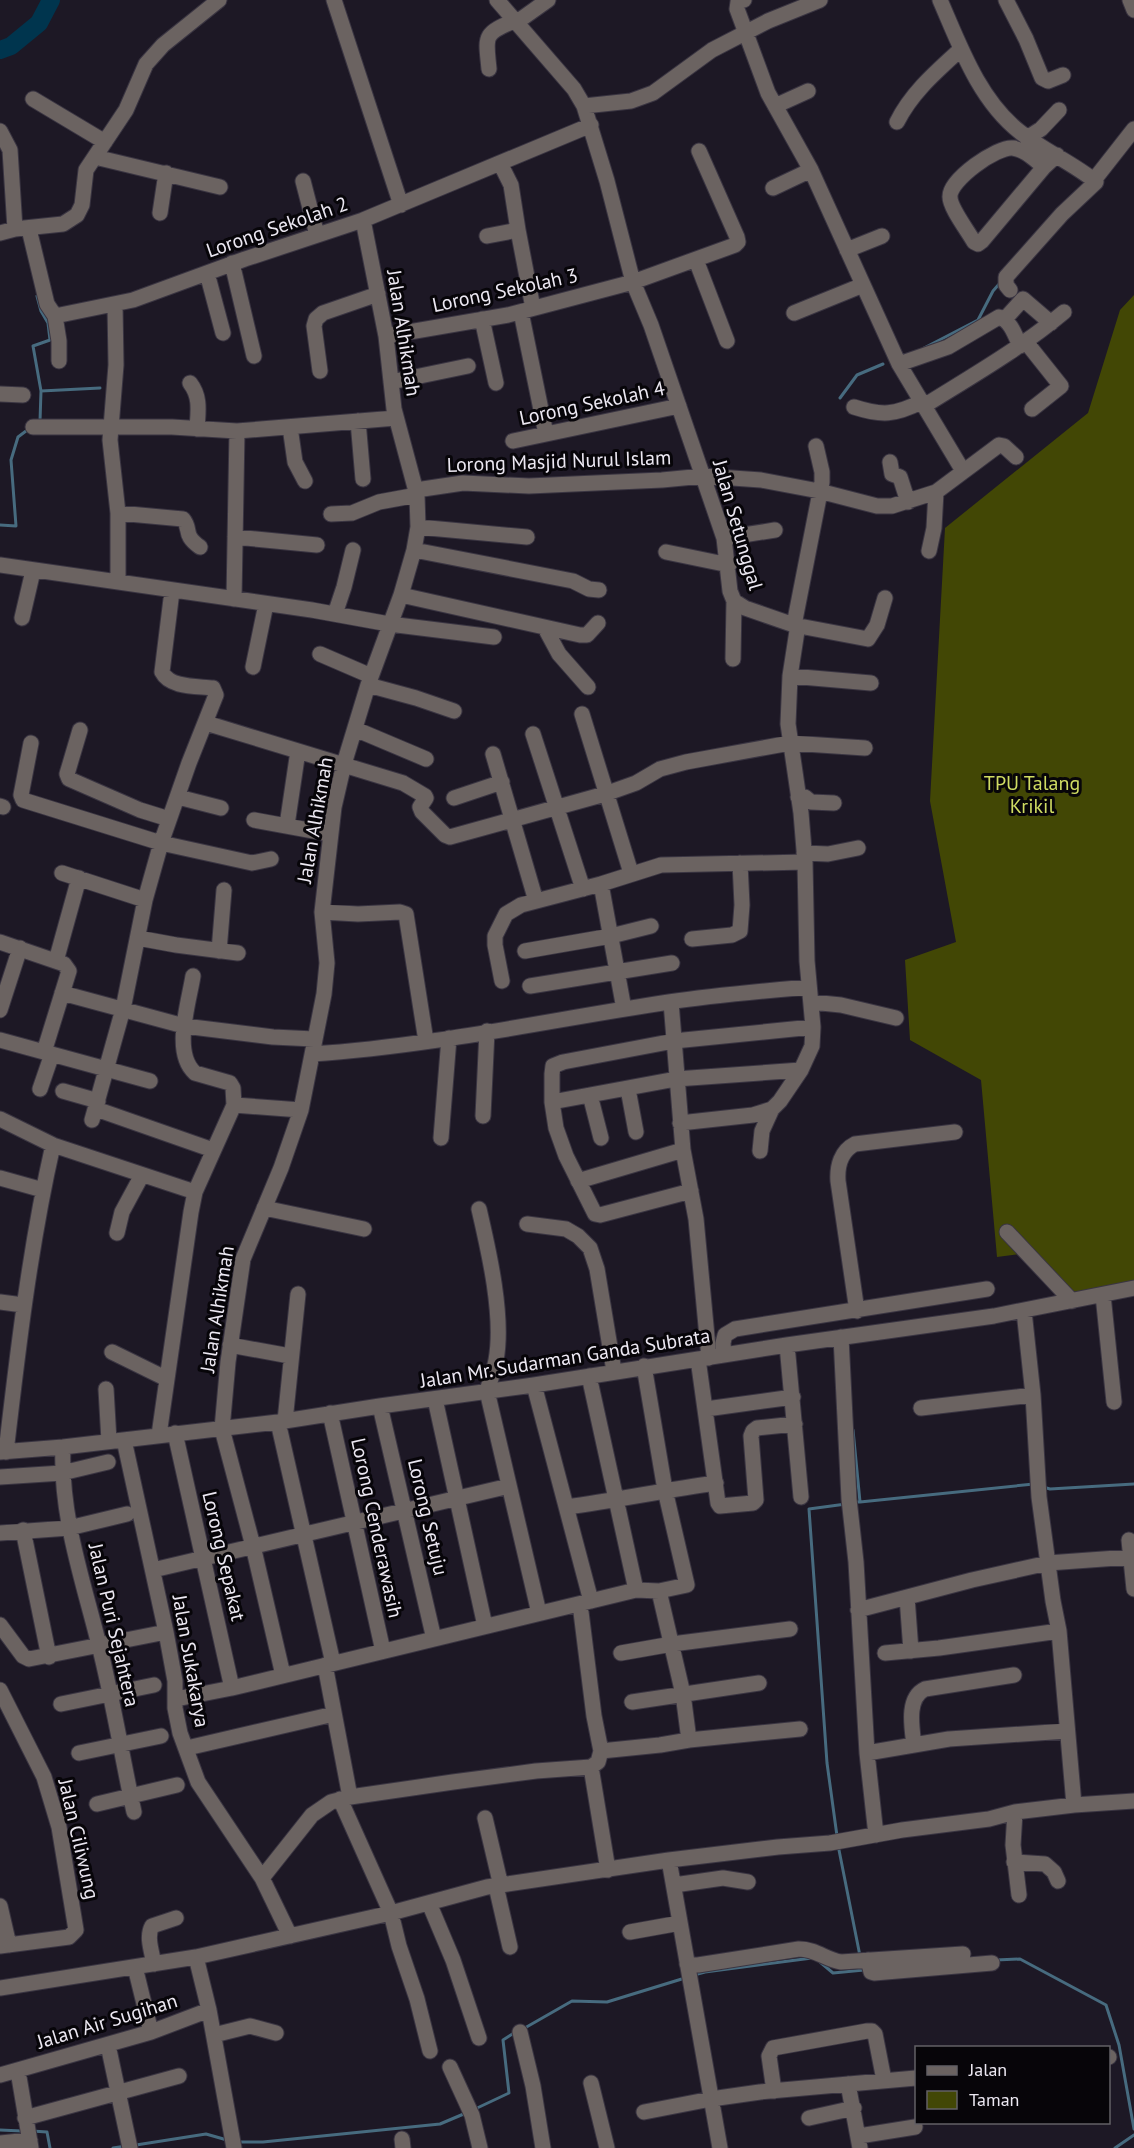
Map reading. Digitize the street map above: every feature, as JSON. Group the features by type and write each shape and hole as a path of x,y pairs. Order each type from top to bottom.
{"street":[{"path":"18,230 63,224 77,215 82,205 85,174 126,110 146,64 163,45 219,0"},
{"path":"334,0 401,205"},
{"name":"Jalan Setunggal","path":"497,0 574,88 584,106 633,282 651,325 724,538 729,565 729,585 734,601 745,608 794,625 868,639 878,625 885,598"},
{"path":"489,69 487,41 489,35 495,29 516,21 548,0"},
{"path":"744,0 738,2 737,9 768,93 811,170 899,364 963,471"},
{"path":"584,106 631,101 652,93 702,57 745,32 782,14 820,0"},
{"path":"1006,0 1026,39 1042,78 1048,81 1063,75"},
{"path":"1130,0 1134,10"},
{"path":"943,1 962,49 986,96 1007,121 1027,138 1096,182 1062,214 1006,277 1006,285 1010,290"},
{"path":"897,122 911,98 935,72 962,49"},
{"path":"776,106 808,92"},
{"path":"33,99 105,142"},
{"path":"1027,138 1041,129 1059,110"},
{"name":"Lorong Sekolah 2","path":"55,316 150,295 232,263 363,220 591,125"},
{"path":"1091,178 1134,129"},
{"path":"0,131 10,150 18,230 47,304 55,316 59,335 59,361"},
{"path":"1044,167 1021,150 1009,148 997,152 960,177 951,190 951,202 974,242 978,244 982,241 1044,167 1057,155"},
{"name":"Lorong Sekolah 3","path":"386,336 527,310 633,282 735,245 738,241 699,152"},
{"path":"95,157 220,187"},
{"path":"500,163 511,185 546,434"},
{"path":"773,188 811,170"},
{"path":"160,213 165,173"},
{"path":"303,181 317,235"},
{"name":"Jalan Alhikmah","path":"222,1429 230,1345 243,1259 281,1168 301,1110 324,994 327,963 322,912 330,834 344,764 370,680 401,595 418,527 416,492 396,418 386,336 363,220"},
{"path":"487,236 518,230"},
{"path":"847,250 882,236"},
{"path":"696,260 727,341"},
{"path":"232,263 254,356"},
{"path":"207,273 223,333"},
{"path":"794,313 863,285"},
{"path":"320,371 314,326 316,318 323,313 378,294"},
{"path":"1005,319 1023,298 1051,323"},
{"path":"115,304 116,365 110,452 118,513 118,582"},
{"path":"854,407 891,414 922,404 1023,344 1064,312"},
{"path":"899,364 948,347 995,317 1005,319 1023,344 1061,386 1032,409"},
{"path":"482,319 496,383"},
{"path":"391,382 468,366"},
{"path":"190,383 198,397 197,429"},
{"path":"0,394 23,395"},
{"name":"Lorong Sekolah 4","path":"513,441 679,406"},
{"path":"33,427 237,431 396,418"},
{"path":"358,421 363,479"},
{"path":"290,427 296,462 305,481"},
{"path":"234,599 237,431"},
{"name":"Lorong Masjid Nurul Islam","path":"331,514 352,513 379,502 416,492 463,483 529,486 704,476 761,480 819,491 877,506 891,506 936,492 999,445 1004,446 1016,457"},
{"path":"760,1151 762,1131 772,1109 801,1070 812,1046 805,857 788,712 790,676 797,637 794,625 813,532 822,472 816,446"},
{"path":"890,462 892,474 900,477 908,502"},
{"path":"929,551 934,528 936,492"},
{"path":"118,513 183,519 186,522 189,538 200,547"},
{"path":"418,527 527,537"},
{"path":"724,538 775,530"},
{"path":"235,537 317,545"},
{"path":"335,614 353,550"},
{"path":"414,550 573,581 589,589 599,590"},
{"path":"666,552 729,565"},
{"path":"0,564 33,571 335,614 389,624 494,637"},
{"path":"22,618 33,571"},
{"path":"95,1110 123,1009 145,900 161,843 216,695 214,688 173,682 167,679 161,670 172,591"},
{"path":"401,595 585,636 598,623"},
{"path":"733,659 734,601"},
{"path":"253,668 266,604"},
{"path":"545,628 559,654 588,687"},
{"path":"320,654 370,680 454,711"},
{"path":"790,676 871,683"},
{"path":"582,714 631,873"},
{"path":"206,723 403,783 422,793 426,798 421,805 422,812 448,837 606,795 636,783 660,769 677,764 790,743 866,748"},
{"path":"355,729 426,759"},
{"path":"80,730 67,774 69,779 140,810 169,819"},
{"path":"533,734 583,889"},
{"path":"31,743 22,799 161,843 252,862 271,859"},
{"path":"287,825 298,752"},
{"path":"493,754 536,901"},
{"path":"454,798 502,782"},
{"path":"178,797 221,808"},
{"path":"798,797 805,797 811,802 834,803"},
{"path":"254,820 330,834"},
{"path":"502,981 495,940 501,921 513,908 661,865 740,863 805,857 858,848"},
{"path":"692,939 732,935 740,931 742,905 740,863"},
{"path":"62,873 145,900"},
{"path":"56,961 79,878"},
{"path":"601,884 624,1009"},
{"path":"219,951 224,890"},
{"path":"322,912 358,914 400,912 406,914 426,1041"},
{"path":"525,951 611,936 651,926"},
{"path":"138,938 238,953"},
{"path":"0,942 67,965 69,969 40,1089"},
{"path":"0,1010 20,948"},
{"path":"530,987 672,963"},
{"path":"167,1434 167,1379 190,1212 195,1192 234,1105 233,1088 230,1083 200,1076 188,1065 183,1048 184,1026 193,976"},
{"path":"62,993 184,1026 273,1037 313,1047 360,1051 736,993 810,995 896,1018"},
{"path":"670,1002 683,1150 696,1219 710,1357 706,1409 720,1506 754,1502 756,1498 751,1436 753,1431 757,1428 795,1424"},
{"path":"691,1191 597,1214 592,1209 578,1181 556,1128 552,1102 552,1070 556,1064 674,1041 813,1027"},
{"path":"483,1116 487,1031"},
{"path":"441,1138 448,1038"},
{"path":"0,1040 150,1081"},
{"path":"552,1102 676,1079 801,1070"},
{"path":"628,1089 636,1132"},
{"path":"63,1091 95,1110 213,1150"},
{"path":"591,1095 601,1138"},
{"path":"234,1105 301,1110"},
{"path":"680,1123 753,1115 772,1109"},
{"path":"0,1119 53,1145 195,1192"},
{"path":"858,1311 838,1181 838,1170 843,1154 855,1144 955,1132"},
{"path":"3,1452 23,1305 53,1145"},
{"path":"578,1181 683,1150"},
{"path":"117,1233 122,1212 142,1175"},
{"path":"0,1178 43,1190"},
{"path":"264,1208 364,1229"},
{"path":"479,1209 491,1270 497,1332 496,1360 487,1391 539,1613"},
{"path":"527,1224 566,1229 578,1236 590,1248 597,1269 614,1371"},
{"path":"1007,1232 1072,1301"},
{"name":"Jalan Mr. Sudarman Ganda Subrata","path":"3,1452 282,1422 330,1413 534,1385 644,1366 1024,1311 1134,1288"},
{"path":"710,1357 723,1343 725,1335 735,1329 987,1289"},
{"path":"298,1294 282,1422 329,1664 345,1798 391,1912 430,2051"},
{"path":"1103,1295 1114,1402"},
{"path":"0,1302 23,1305"},
{"path":"1024,1311 1033,1395 1039,1497 1059,1631 1074,1805"},
{"path":"818,1316 823,1340"},
{"path":"841,1338 850,1517 856,1562 867,1753 876,1835"},
{"path":"230,1345 290,1356"},
{"path":"787,1345 801,1497"},
{"path":"112,1352 167,1379"},
{"path":"176,1699 232,1688 636,1590 659,1591 687,1585 665,1490 644,1366"},
{"path":"589,1376 636,1590"},
{"path":"261,1878 312,1815 331,1802 345,1798 536,1771 591,1767 598,1762 601,1751 594,1716 586,1602 567,1507 534,1385"},
{"name":"Jalan Sukakarya","path":"106,1389 117,1440 153,1570 166,1632 180,1733 198,1782 261,1878 290,1936"},
{"path":"921,1408 1033,1395"},
{"path":"706,1409 793,1397"},
{"path":"435,1399 485,1626"},
{"name":"Lorong Setuju","path":"380,1406 434,1639"},
{"name":"Lorong Cenderawasih","path":"330,1413 383,1651"},
{"path":"222,1429 253,1546 283,1675"},
{"name":"Lorong Sepakat","path":"167,1434 203,1558 232,1688"},
{"name":"Jalan Puri Sejahtera","path":"63,1447 62,1473 69,1528 110,1694 134,1812"},
{"path":"0,1477 62,1473 108,1462"},
{"path":"567,1507 665,1490 716,1484"},
{"path":"153,1570 509,1486"},
{"path":"0,1533 69,1528 127,1514"},
{"path":"23,1530 49,1657"},
{"path":"1130,1540 1134,1589"},
{"path":"858,1610 1048,1563 1131,1557"},
{"path":"659,1591 683,1694 689,1740"},
{"path":"907,1597 911,1652"},
{"path":"0,1625 25,1658 29,1659 49,1657 156,1634"},
{"path":"621,1653 790,1629"},
{"path":"885,1653 911,1652 1059,1631"},
{"path":"914,1745 912,1722 914,1704 920,1691 1014,1675"},
{"path":"632,1702 759,1683"},
{"path":"61,1704 154,1685"},
{"name":"Jalan Ciliwung","path":"0,1690 44,1777 58,1827 76,1923 76,1930 69,1937 5,1946"},
{"path":"186,1748 334,1714"},
{"path":"601,1751 800,1729"},
{"path":"867,1753 950,1739 1067,1731"},
{"path":"79,1753 161,1736"},
{"path":"591,1767 608,1870"},
{"path":"97,1804 177,1785"},
{"path":"0,1988 196,1957 498,1886 669,1860 778,1846 835,1842 989,1819 1015,1812 1134,1801"},
{"path":"1015,1812 1012,1833 1019,1895"},
{"path":"485,1818 510,1947"},
{"path":"669,1860 720,2148"},
{"path":"1014,1862 1045,1864 1054,1872 1058,1881"},
{"path":"674,1885 723,1878 748,1882"},
{"path":"429,1903 453,1960 479,2038"},
{"path":"0,1906 5,1946"},
{"path":"154,1964 150,1929 176,1918"},
{"path":"630,1932 680,1923"},
{"path":"687,1967 799,1949 809,1949 833,1961 866,1964 963,1954"},
{"path":"196,1957 209,2010 234,2147"},
{"path":"866,1964 879,1973 992,1963"},
{"path":"135,1967 151,2032"},
{"name":"Jalan Air Sugihan","path":"0,2075 151,2032 209,2010"},
{"path":"214,2035 250,2026 276,2033"},
{"path":"774,2091 769,2056 773,2048 867,2031 875,2034 884,2080"},
{"path":"520,2032 533,2086 543,2148"},
{"path":"108,2045 129,2141"},
{"path":"450,2067 469,2110 480,2148"},
{"path":"18,2071 28,2133"},
{"path":"0,2143 28,2133 117,2093 179,2076"},
{"path":"644,2112 711,2099 774,2091 915,2078"},
{"path":"591,2083 607,2148"},
{"path":"848,2084 860,2142 915,2127"},
{"path":"809,2118 854,2108"}],"green space":[{"name":"TPU Talang Krikil","path":"1134,295 1134,1289 1073,1295 1028,1253 997,1257 981,1080 910,1040 905,960 956,942 930,801 945,528 1088,413 1120,310"}],"waterway":[{"path":"0,50 11,46 39,23 51,0"},
{"path":"924,348 978,320 993,291 1000,283"},
{"path":"37,296 41,311 48,323 50,340 33,346 41,391 40,421"},
{"path":"840,398 857,375 883,364"},
{"path":"41,391 100,388"},
{"path":"0,525 16,526 11,460 18,437 30,428"},
{"path":"853,1430 860,1502 855,1502"},
{"path":"860,1502 1034,1484"},
{"path":"1043,1487 1050,1489 1134,1484"},
{"path":"837,1836 827,1763 809,1509 846,1504"},
{"path":"838,1845 860,1956"},
{"path":"694,1975 812,1958"},
{"path":"996,1960 1020,1959 1106,2005 1119,2045 1134,2129"},
{"path":"820,1962 833,1973 864,1970"},
{"path":"523,2029 572,2001 607,2002 685,1978"},
{"path":"475,2109 509,2093 503,2040 514,2033"},
{"path":"239,2142 263,2142 440,2124 466,2113"},
{"path":"0,2130 22,2131"},
{"path":"32,2131 47,2132 50,2148"},
{"path":"136,2145 206,2134 227,2140"},
{"path":"1115,2148 1134,2135"},
{"path":"113,2148 126,2146"}]}
